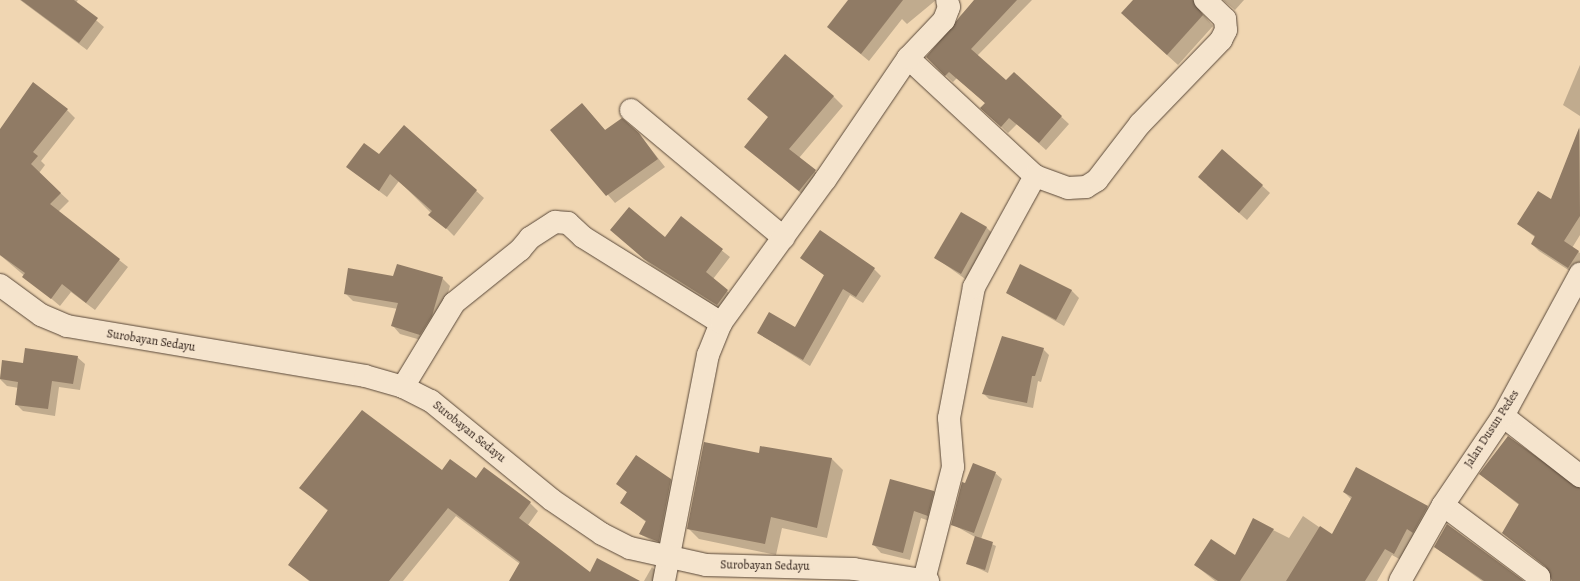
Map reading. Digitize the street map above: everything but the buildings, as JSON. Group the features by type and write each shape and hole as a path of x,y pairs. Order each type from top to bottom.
{"street":[{"path":"664,581 670,558 708,355 721,323 784,238 908,58 944,20 949,7 947,0"},
{"path":"908,58 1035,176 1068,188 1086,188 1097,180 1140,124 1221,40 1226,30 1225,19 1205,0"},
{"path":"631,110 784,238"},
{"path":"926,580 953,467 949,418 974,287 1035,176"},
{"path":"403,388 454,303 520,250 530,238 555,222 568,224 583,237 721,323"},
{"name":"Jalan Dusun Pedes","path":"1400,581 1443,505 1503,416 1580,274"},
{"name":"Surobayan Sedayu","path":"0,286 40,315 67,326 365,376 403,388 431,401 552,500 602,534 630,548 706,565 854,569 926,580"},
{"path":"1503,416 1580,476"},
{"path":"1443,505 1539,576 1540,581"}]}
